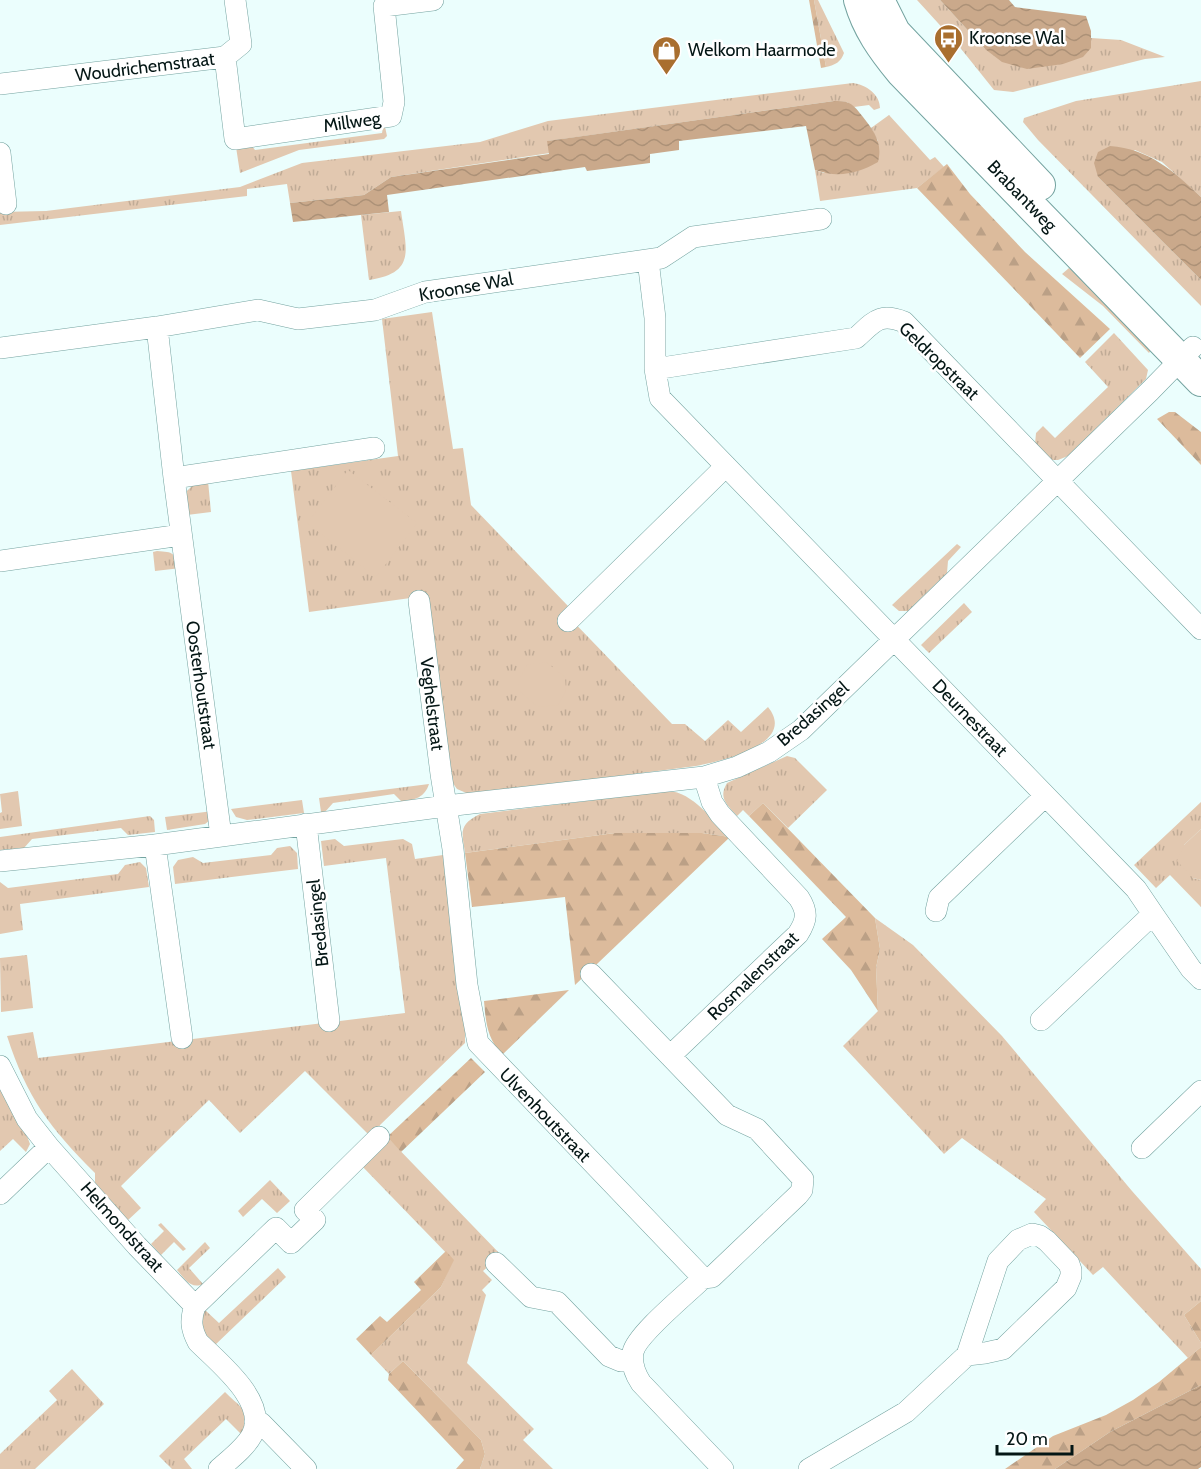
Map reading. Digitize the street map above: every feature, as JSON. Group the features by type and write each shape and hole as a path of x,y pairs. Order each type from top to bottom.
{"street":[{"name":"Woudrichemstraat","path":"0,84 225,57 241,44 234,0"},
{"name":"Millweg","path":"225,57 235,138 391,117 394,102 384,6 433,0"},
{"name":"Brabantweg","path":"859,0 865,19 876,39 901,72 1191,354"},
{"name":"Brabantweg","path":"880,0 884,13 895,32 1191,354 1201,381"},
{"path":"0,153 6,204"},
{"name":"Kroonse Wal","path":"0,348 157,327 258,310 298,319 375,310 425,291 661,258 693,237 820,219"},
{"path":"648,260 655,318 655,369 660,398 895,639"},
{"name":"Geldropstraat","path":"655,369 856,338 878,318 892,317 904,322 1056,480"},
{"name":"Oosterhoutstraat","path":"157,327 174,478 221,836"},
{"name":"Bredasingel","path":"0,861 156,845 446,806 704,777 737,767 769,752 801,729 1056,480 1191,354"},
{"path":"174,478 374,448"},
{"path":"568,621 726,465"},
{"path":"1056,480 1201,629"},
{"path":"0,561 182,534"},
{"name":"Veghelstraat","path":"419,601 446,806"},
{"name":"Deurnestraat","path":"895,639 1136,889 1191,969 1201,979"},
{"name":"Rosmalenstraat","path":"670,1056 798,934 805,924 807,915 799,898 715,808 704,777"},
{"path":"936,911 939,898 1045,796"},
{"name":"Ulvenhoutstraat","path":"446,806 453,849 467,985 478,1043 703,1278"},
{"name":"Bredasingel","path":"306,824 329,1021"},
{"path":"156,845 182,1038"},
{"path":"1041,1020 1153,914"},
{"path":"591,974 727,1115 757,1129 799,1174 803,1184 798,1196 712,1277 703,1278 643,1336 633,1351 634,1372 641,1383 723,1469"},
{"name":"Helmondstraat","path":"0,1066 27,1119 49,1147 137,1246 195,1306"},
{"path":"1142,1148 1201,1091"},
{"path":"219,1469 252,1434 255,1422 254,1409 244,1390 198,1342 192,1332 191,1318 195,1306 276,1228 291,1243 315,1220 305,1210 379,1137"},
{"path":"0,1194 49,1147"},
{"path":"809,1469 906,1412 967,1355 998,1261 1024,1236 1032,1234 1040,1236 1069,1264 1071,1276 1066,1288 1003,1349 967,1355"},
{"path":"496,1263 531,1298 557,1302 609,1356 621,1361 632,1360"},
{"path":"255,1422 261,1423 306,1469"}],"green space":[{"path":"809,0 814,0 826,67 821,68"},
{"path":"814,0 818,0 844,53 837,63 826,67"},
{"path":"917,0 940,0 985,49 1091,48 1091,38 1121,40 1165,57 1145,59 1013,92 994,90 958,45"},
{"path":"1201,81 1201,197 1162,162 1135,150 1098,177 1201,280 1201,306 1023,122 1024,118 1076,101"},
{"path":"853,83 875,94 880,108 874,110 869,105 854,107 847,102 834,101 548,141 550,153 391,177 364,195 290,203 287,184 247,189 247,196 0,225 0,212 46,211 240,187 302,163 480,142 548,121"},
{"path":"889,115 930,160 935,157 944,167 917,188 820,201 815,170 824,173 878,141 871,128"},
{"path":"384,122 387,136 384,139 299,150 240,173 236,147 248,141 255,150 382,133"},
{"path":"947,164 970,194 1025,252 1110,329 1080,358 917,188"},
{"path":"401,211 406,248 402,265 395,272 384,277 369,280 361,215"},
{"path":"1069,268 1113,303 1151,350 1149,353 1103,306 1062,274"},
{"path":"432,312 453,449 463,448 471,505 568,606 563,611 672,724 685,724 705,741 728,720 741,732 768,707 775,720 773,731 765,741 738,755 696,766 471,795 457,789 452,782 425,596 309,612 291,471 398,456 382,319"},
{"path":"1114,333 1148,370 1146,379 1068,456 1051,460 1035,444 1036,433 1043,426 1055,438 1108,387 1085,362"},
{"path":"1169,412 1175,412 1201,432 1201,465 1157,419"},
{"path":"348,470 417,523 376,577 307,523"},
{"path":"208,481 211,512 187,515 186,492 194,484"},
{"path":"957,544 961,547 948,561 947,573 908,611 899,611 892,605"},
{"path":"153,552 173,554 181,568 155,571"},
{"path":"964,603 972,612 929,653 921,645"},
{"path":"546,662 565,677 566,691 558,705 538,707 518,690 520,678 527,665"},
{"path":"787,756 795,758 827,790 788,828 763,803 749,816 743,810 737,816 727,805 724,797 724,788 727,783"},
{"path":"429,784 422,795 411,800 402,802 394,794 333,803 325,812 321,812 319,798"},
{"path":"18,791 22,826 0,829 0,813 2,812 0,794"},
{"path":"668,791 686,796 730,837 702,833 615,833 465,853 463,830 468,822 480,814"},
{"path":"302,800 304,813 247,820 236,817 231,809"},
{"path":"1201,802 1201,829 1184,845 1193,878 1201,880 1201,907 1170,875 1156,888 1134,865"},
{"path":"763,803 875,918 880,949 876,968 878,1011 851,970 822,939 846,917 749,816"},
{"path":"213,811 209,821 205,824 167,830 165,817"},
{"path":"150,816 154,820 155,832 128,835 121,828 32,839 24,848 0,850 0,837"},
{"path":"1201,829 1201,880 1193,878 1177,861 1184,845"},
{"path":"615,833 702,833 730,837 575,985 565,897 472,907 465,853"},
{"path":"335,839 344,846 403,839 412,844 415,859 443,855 465,1026 465,1043 380,1125 373,1139 305,1071 240,1133 209,1100 121,1186 141,1208 127,1221 95,1186 95,1173 65,1141 42,1111 23,1077 7,1036 33,1032 38,1058 405,1013 386,858 324,866 321,841"},
{"path":"290,846 297,853 298,869 175,884 173,867 178,860 193,857 203,863 271,855 277,848"},
{"path":"140,862 146,868 149,887 20,904 23,930 0,934 0,882 8,888 118,874 125,865"},
{"path":"875,918 913,945 1002,1036 1132,1191 1201,1269 1201,1301 1184,1315 1201,1343 1201,1347 1188,1358 1103,1267 1093,1275 1034,1212 1046,1199 962,1138 944,1154 843,1046 878,1011 876,968 880,949"},
{"path":"27,955 33,1008 1,1012 0,958"},
{"path":"569,990 502,1055 488,1030 484,1001"},
{"path":"471,1058 485,1072 401,1152 387,1137"},
{"path":"0,1084 27,1136 30,1144 26,1152 13,1139 0,1151"},
{"path":"387,1137 501,1255 483,1271 492,1280 482,1290 486,1295 467,1363 534,1429 523,1440 553,1469 480,1469 485,1454 481,1440 403,1361 389,1374 371,1355 441,1287 453,1260 360,1164"},
{"path":"270,1180 290,1201 277,1213 262,1199 243,1217 238,1211"},
{"path":"161,1223 186,1249 183,1251 174,1242 161,1255 151,1244 164,1231 158,1225"},
{"path":"205,1242 210,1248 189,1268 203,1284 191,1284 177,1270"},
{"path":"446,1251 454,1260 441,1287 371,1355 356,1339 380,1316 387,1322 421,1290 414,1282"},
{"path":"278,1268 286,1277 214,1346 204,1335 201,1315 205,1310 219,1323"},
{"path":"1201,1301 1201,1343 1184,1315"},
{"path":"1201,1347 1201,1385 1110,1432 1055,1469 1005,1469 1053,1436 1106,1415 1133,1400"},
{"path":"403,1361 481,1440 485,1454 480,1469 456,1469 464,1460 388,1380 389,1374"},
{"path":"72,1369 104,1404 35,1469 0,1469 0,1454 57,1400 49,1391"},
{"path":"225,1392 244,1410 246,1420 242,1435 226,1419 184,1459 192,1469 172,1469 159,1456"}],"water":[{"path":"940,0 1009,0 1015,7 1086,16 1091,31 1091,48 1083,57 1063,64 1027,69 1002,62 985,49"},
{"path":"834,101 851,104 871,127 878,143 878,162 847,174 832,174 815,170 806,126 679,141 679,150 650,154 650,163 587,171 585,167 387,195 389,212 293,222 290,203 364,195 391,177 549,154 547,141"},
{"path":"1110,146 1137,152 1160,163 1181,178 1201,197 1201,280 1098,177 1094,163 1098,152"},
{"path":"1201,1385 1201,1467 1198,1469 1055,1469 1110,1432"}],"place":[{"name":"Kroonse Wal","path":"948,64"},
{"name":"Welkom Haarmode","path":"667,76"}]}
